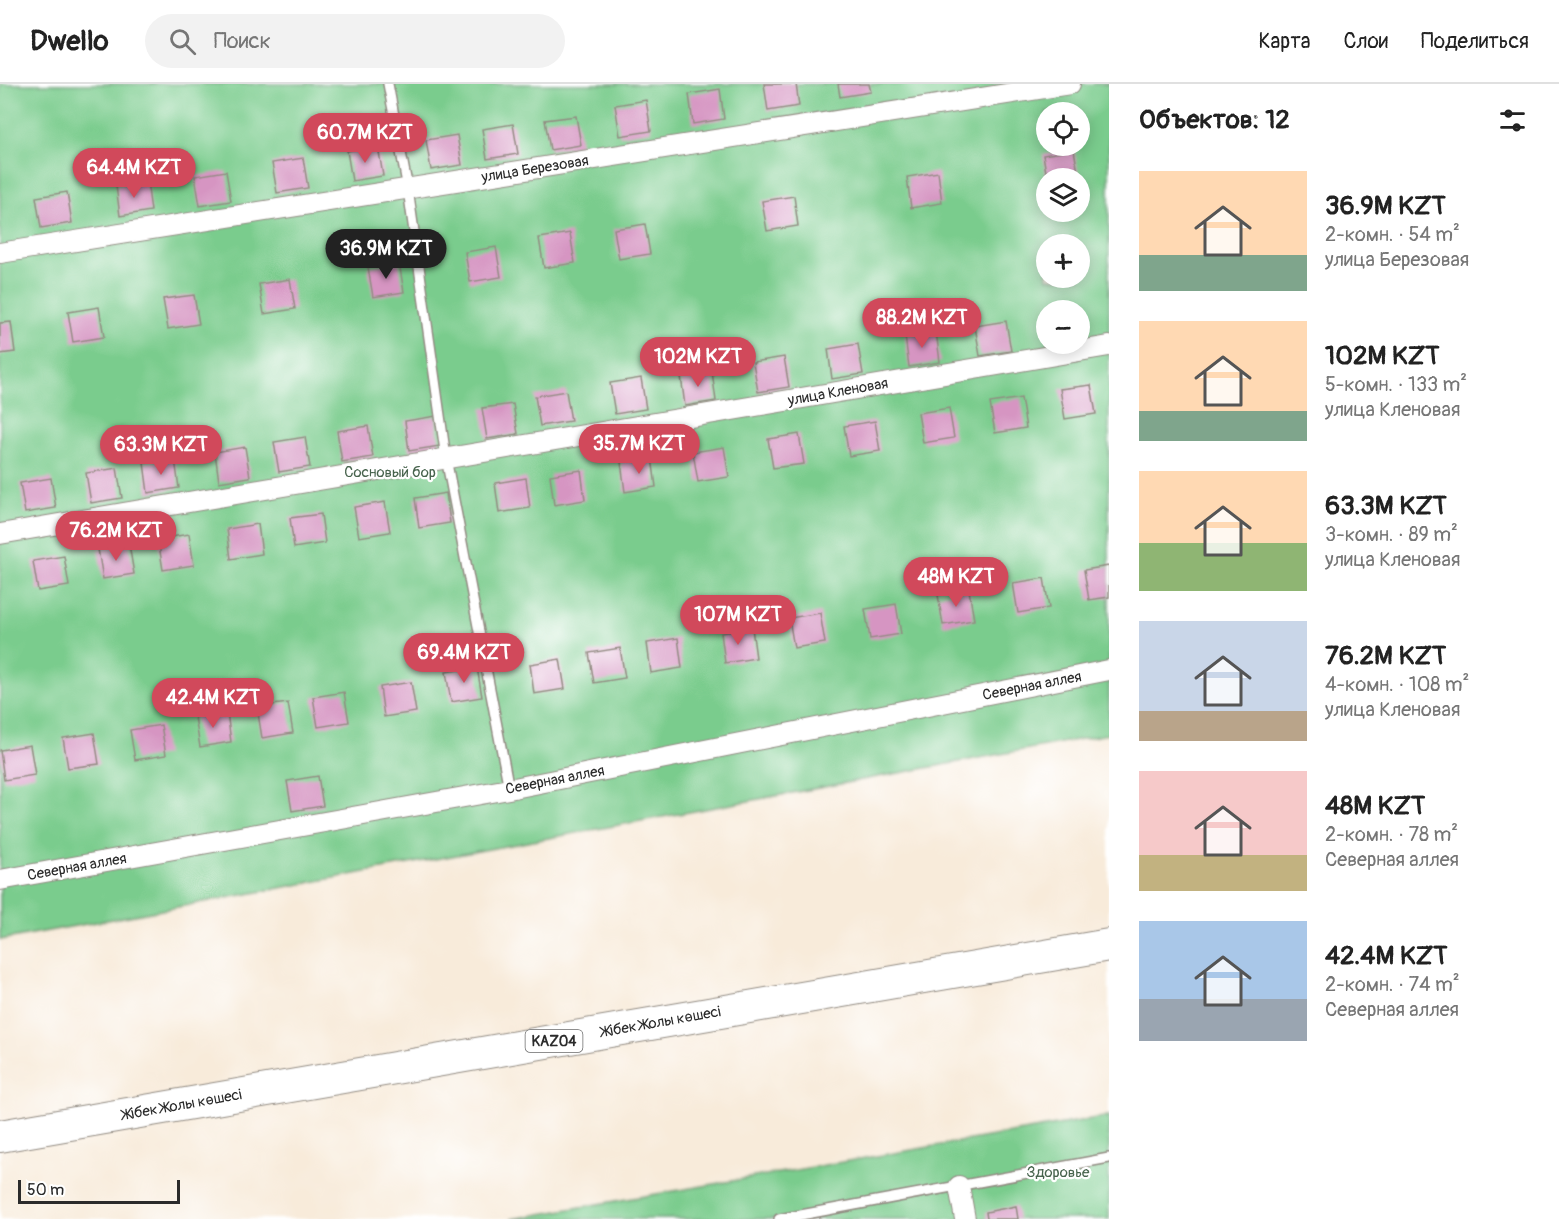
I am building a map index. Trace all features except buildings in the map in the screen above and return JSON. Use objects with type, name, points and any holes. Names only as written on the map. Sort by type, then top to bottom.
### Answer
[{"type":"highway","name":"Жібек Жолы көшесі","points":[[0,1137],[1109,945]]},
{"type":"street","name":"улица Березовая","points":[[0,254],[1070,84]]},
{"type":"street","name":"улица Кленовая","points":[[0,534],[1109,346]]},
{"type":"street","name":"Северная аллея","points":[[0,880],[509,789],[1109,670]]},
{"type":"street","points":[[959,1185],[965,1219]]},
{"type":"lane","points":[[388,84],[408,189],[446,458],[509,789]]},
{"type":"lane","points":[[779,1219],[1109,1158]]},
{"type":"green space","name":"Сосновый бор","points":[[0,84],[1109,84],[1109,734],[0,940]]},
{"type":"green space","name":"Здоровье","points":[[1109,1116],[1109,1219],[511,1219]]}]
